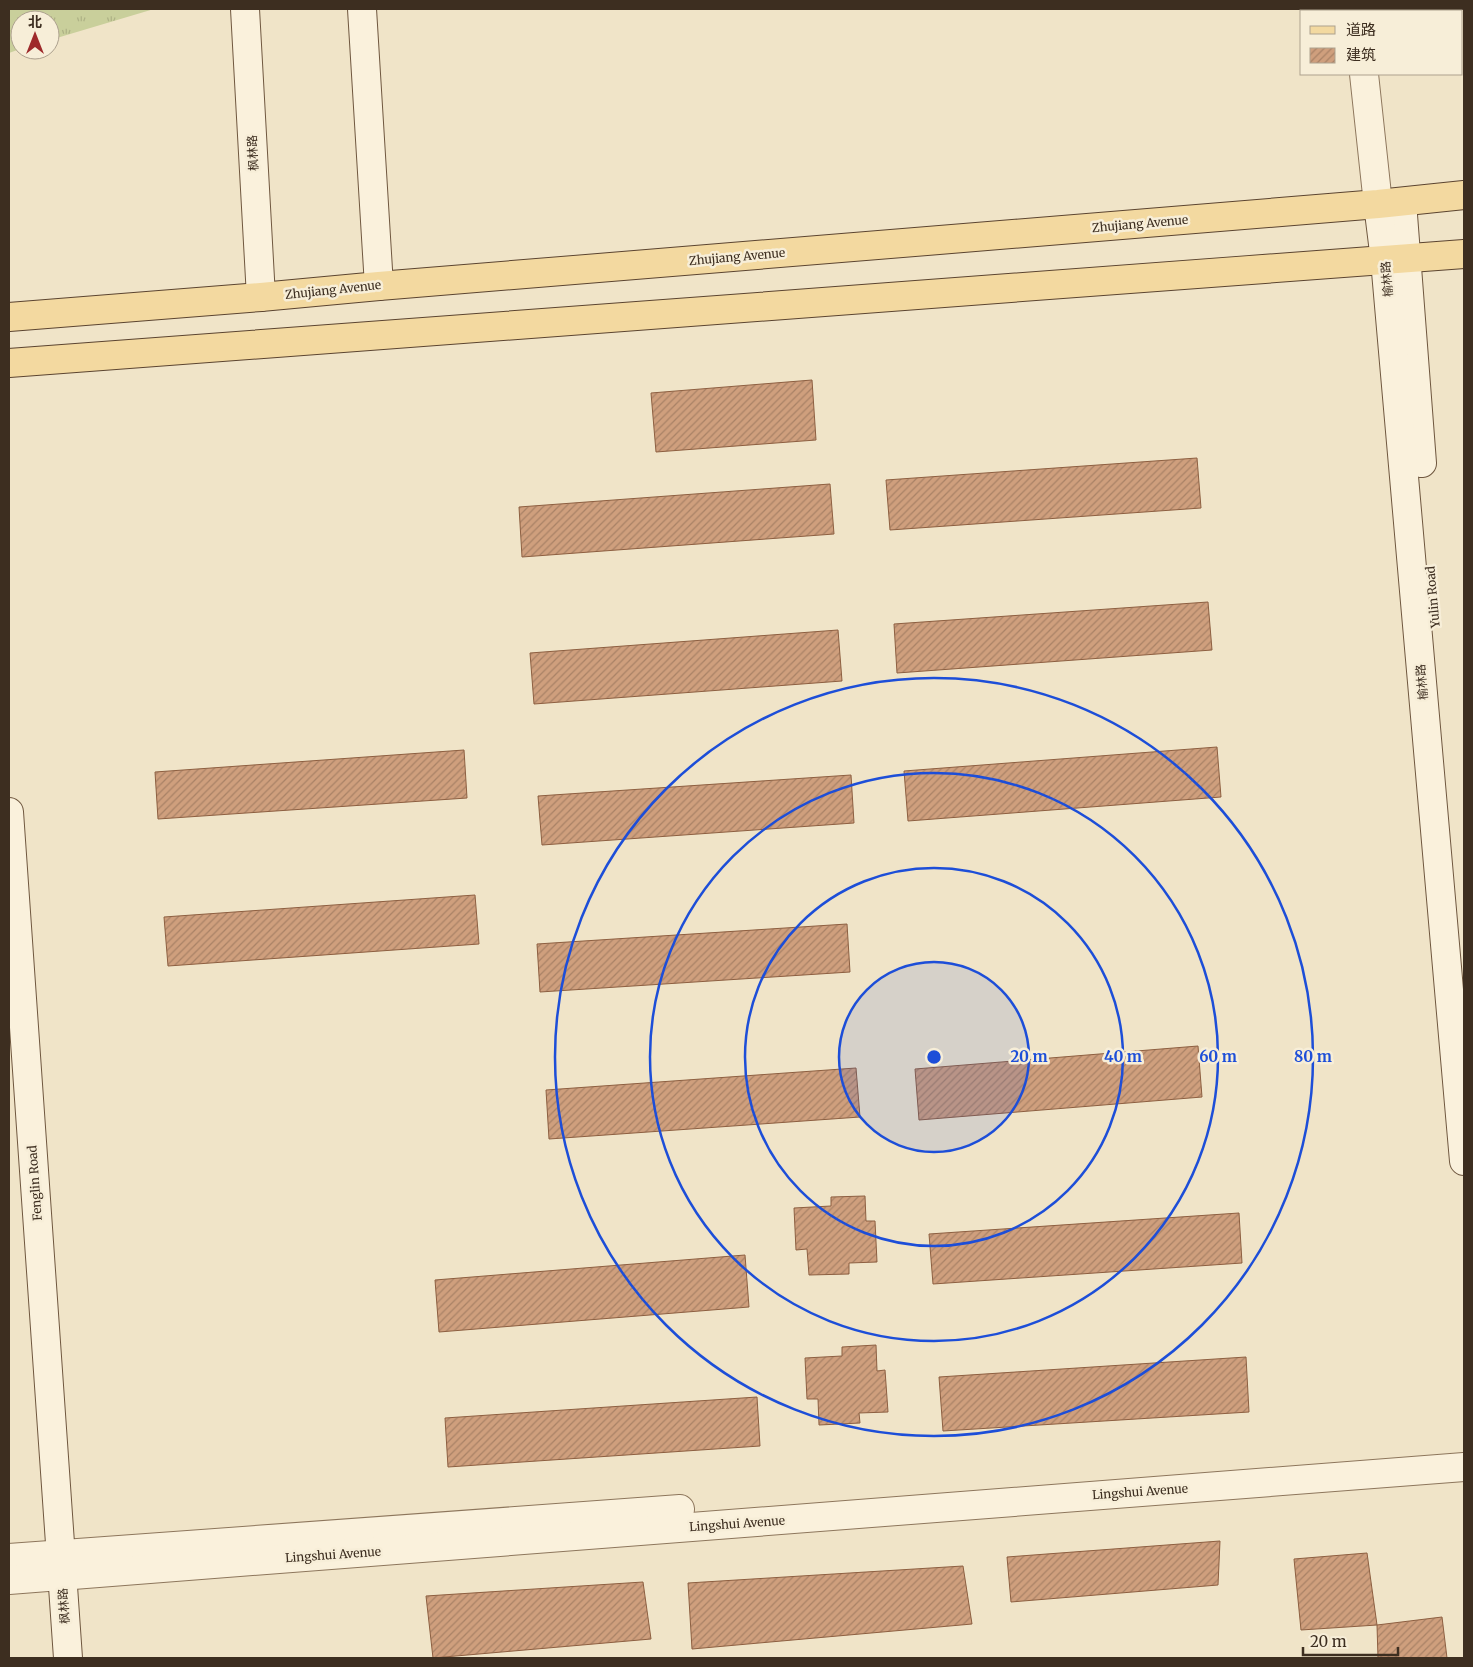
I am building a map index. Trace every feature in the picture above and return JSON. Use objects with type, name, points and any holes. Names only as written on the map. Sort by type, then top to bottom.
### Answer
[{"type":"main road","name":"Zhujiang Avenue","points":[[9,317],[1390,203],[1464,195]]},
{"type":"main road","points":[[9,363],[1464,254]]},
{"type":"street","name":"枫林路","points":[[245,9],[261,297]]},
{"type":"street","points":[[362,9],[379,286]]},
{"type":"street","name":"Yulin Road","points":[[1364,75],[1390,203],[1464,993]]},
{"type":"street","name":"榆林路","points":[[1395,259],[1464,1161]]},
{"type":"street","name":"Fenglin Road","points":[[9,812],[53,1566]]},
{"type":"street","name":"Fenglin Road","points":[[9,1060],[53,1566]]},
{"type":"street","name":"Lingshui Avenue","points":[[9,1580],[53,1566],[1464,1451]]},
{"type":"street","name":"Lingshui Avenue","points":[[9,1558],[53,1566],[1464,1467]]},
{"type":"street","name":"枫林路","points":[[51,1658],[53,1566]]},
{"type":"street","name":"枫林路","points":[[53,1566],[68,1658]]},
{"type":"green space","points":[[9,9],[154,9],[60,37],[60,10],[10,10],[9,53]]},
{"type":"building","points":[[812,380],[816,440],[656,452],[651,393]]},
{"type":"building","points":[[1197,458],[1201,508],[890,530],[886,480]]},
{"type":"building","points":[[830,484],[834,534],[522,557],[519,507]]},
{"type":"building","points":[[1208,602],[1212,650],[897,673],[894,624]]},
{"type":"building","points":[[838,630],[842,681],[534,704],[530,653]]},
{"type":"building","points":[[1217,747],[1221,797],[908,821],[904,771]]},
{"type":"building","points":[[464,750],[467,798],[158,819],[155,772]]},
{"type":"building","points":[[851,775],[854,823],[542,845],[538,796]]},
{"type":"building","points":[[475,895],[479,944],[168,966],[164,917]]},
{"type":"building","points":[[847,924],[850,972],[540,992],[537,944]]},
{"type":"building","points":[[1198,1046],[1202,1097],[919,1120],[915,1069]]},
{"type":"building","points":[[856,1068],[860,1117],[549,1139],[546,1090]]},
{"type":"building","points":[[865,1196],[866,1221],[875,1221],[877,1262],[849,1263],[849,1274],[809,1275],[807,1249],[796,1250],[794,1208],[831,1206],[831,1197]]},
{"type":"building","points":[[1239,1213],[1242,1263],[933,1284],[929,1234]]},
{"type":"building","points":[[745,1255],[749,1307],[439,1332],[435,1280]]},
{"type":"building","points":[[876,1345],[877,1371],[885,1370],[888,1412],[859,1413],[860,1423],[819,1425],[818,1399],[807,1399],[805,1358],[842,1356],[842,1347]]},
{"type":"building","points":[[1246,1357],[1249,1412],[943,1431],[939,1377]]},
{"type":"building","points":[[757,1397],[760,1446],[448,1467],[445,1418]]},
{"type":"building","points":[[1220,1541],[1218,1585],[1011,1602],[1007,1557]]},
{"type":"building","points":[[1367,1553],[1377,1625],[1301,1630],[1294,1559]]},
{"type":"building","points":[[963,1566],[972,1624],[692,1649],[688,1583]]},
{"type":"building","points":[[643,1582],[651,1639],[433,1658],[426,1596]]},
{"type":"building","points":[[1442,1617],[1447,1658],[1378,1658],[1377,1625]]}]
